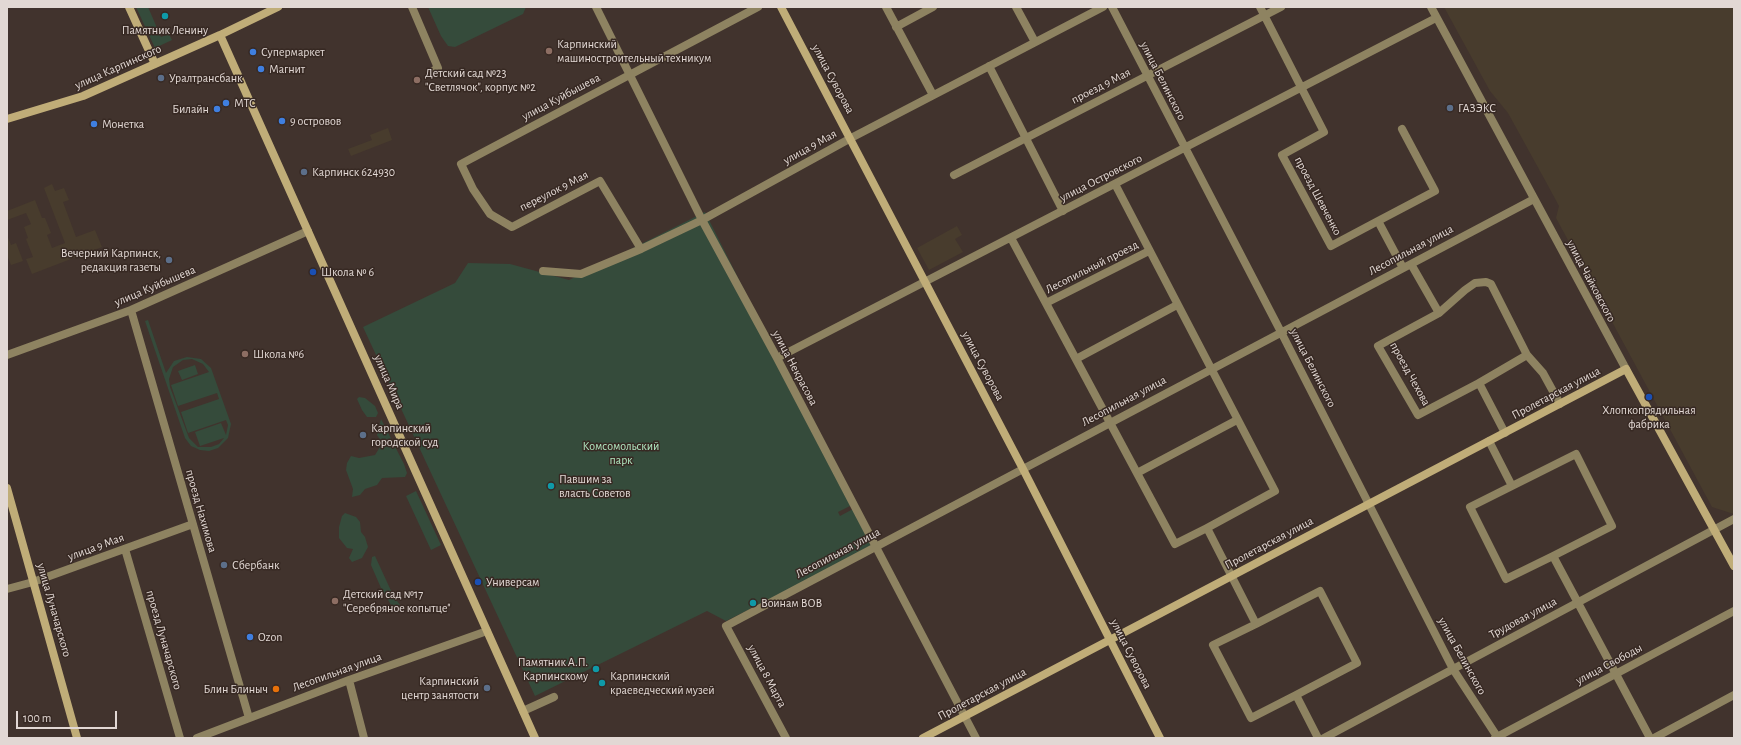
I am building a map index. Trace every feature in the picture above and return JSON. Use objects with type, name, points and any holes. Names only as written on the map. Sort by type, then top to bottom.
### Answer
[{"type":"main road","points":[[129,7],[155,64]]},
{"type":"main road","name":"улица Карпинского","points":[[7,119],[72,100],[220,35],[278,7]]},
{"type":"main road","name":"улица Суворова","points":[[781,7],[1023,468],[1160,738]]},
{"type":"main road","name":"улица Мира","points":[[220,35],[535,738]]},
{"type":"main road","name":"Пролетарская улица","points":[[923,738],[1626,370]]},
{"type":"main road","name":"улица Чайковского","points":[[1626,370],[1734,566]]},
{"type":"main road","name":"улица Луначарского","points":[[7,488],[77,738]]},
{"type":"street","points":[[412,7],[438,68],[431,72]]},
{"type":"street","name":"улица Куйбышева","points":[[512,227],[490,214],[473,189],[460,164],[758,7]]},
{"type":"street","points":[[886,7],[933,95]]},
{"type":"street","points":[[896,27],[933,7]]},
{"type":"street","points":[[1016,7],[1035,42]]},
{"type":"street","name":"улица 9 Мая","points":[[543,272],[581,274],[641,249],[702,220],[851,138],[1102,7]]},
{"type":"street","name":"улица Белинского","points":[[1112,7],[1281,332],[1453,669],[1497,738]]},
{"type":"street","points":[[1260,7],[1301,89]]},
{"type":"street","name":"проезд 9 Мая","points":[[954,175],[1281,7]]},
{"type":"street","name":"улица Чайковского","points":[[1431,7],[1626,370]]},
{"type":"street","name":"улица Некрасова","points":[[598,8],[629,75],[702,220],[777,358],[976,738]]},
{"type":"street","name":"улица Островского","points":[[777,358],[1185,149],[1436,18]]},
{"type":"street","points":[[989,66],[1063,211]]},
{"type":"street","name":"проезд Шевченко","points":[[1301,89],[1324,132],[1282,155],[1331,246],[1435,190],[1402,129]]},
{"type":"street","name":"переулок 9 Мая","points":[[512,227],[600,181],[641,249]]},
{"type":"street","name":"Лесопильный проезд","points":[[1011,238],[1175,544],[1207,528],[1275,491],[1210,369],[1115,184]]},
{"type":"street","name":"Лесопильная улица","points":[[726,626],[1534,199]]},
{"type":"street","points":[[1378,221],[1403,268]]},
{"type":"street","name":"улица Куйбышева","points":[[7,355],[131,310],[308,231]]},
{"type":"street","name":"Лесопильный проезд","points":[[1046,303],[1149,251]]},
{"type":"street","points":[[1411,264],[1440,312]]},
{"type":"street","name":"проезд Чехова","points":[[1486,282],[1491,284],[1527,355],[1479,383],[1418,415],[1378,346],[1440,312],[1475,283],[1486,282]]},
{"type":"street","points":[[1076,359],[1177,305]]},
{"type":"street","name":"проезд Нахимова","points":[[131,310],[249,718]]},
{"type":"street","points":[[1527,355],[1543,373],[1560,404]]},
{"type":"street","points":[[1479,383],[1504,433]]},
{"type":"street","points":[[1137,473],[1237,420]]},
{"type":"street","points":[[1489,441],[1512,486]]},
{"type":"street","points":[[1576,454],[1612,526],[1506,579],[1470,507],[1512,486],[1576,454]]},
{"type":"street","name":"Трудовая улица","points":[[1324,738],[1734,519]]},
{"type":"street","name":"улица 9 Мая","points":[[7,589],[33,582],[193,524]]},
{"type":"street","points":[[1207,528],[1237,584],[1256,624]]},
{"type":"street","name":"проезд Луначарского","points":[[126,549],[180,738]]},
{"type":"street","points":[[1553,556],[1650,738]]},
{"type":"street","points":[[1320,591],[1357,663],[1250,718],[1213,645],[1256,624],[1320,591]]},
{"type":"street","name":"улица Свободы","points":[[1497,738],[1734,611]]},
{"type":"street","name":"улица 8 Марта","points":[[726,626],[786,738]]},
{"type":"street","name":"Лесопильная улица","points":[[197,738],[349,680],[487,631]]},
{"type":"street","points":[[349,680],[364,738]]},
{"type":"street","points":[[1296,695],[1318,738]]},
{"type":"street","points":[[1654,738],[1734,695]]},
{"type":"street","points":[[523,711],[554,697]]},
{"type":"shaded area","points":[[1444,7],[1734,7],[1734,514],[1712,507],[1556,218],[1559,206],[1508,113],[1490,91]]},
{"type":"shaded area","points":[[388,128],[392,140],[351,156],[348,149],[372,140],[370,135]]},
{"type":"shaded area","points":[[52,184],[55,191],[64,188],[69,200],[63,202],[76,237],[95,230],[102,247],[32,274],[26,259],[33,257],[26,239],[28,238],[24,227],[31,224],[26,213],[7,220],[7,211],[35,200],[42,218],[45,218],[51,233],[47,235],[52,248],[65,243],[44,188]]},
{"type":"shaded area","points":[[957,226],[962,235],[955,239],[963,252],[929,270],[917,248]]},
{"type":"shaded area","points":[[7,235],[11,245],[16,243],[23,261],[11,265],[7,255]]},
{"type":"green space","points":[[136,7],[148,7],[161,37],[169,34],[172,40],[155,48]]},
{"type":"green space","points":[[428,7],[526,7],[523,14],[455,47],[448,46],[441,36]]},
{"type":"green space","name":"Комсомольский парк","points":[[705,212],[852,505],[838,512],[840,516],[853,509],[872,548],[726,621],[707,611],[535,696],[363,327],[455,283],[468,263],[510,264],[569,280]]},
{"type":"green space","points":[[148,320],[166,373],[174,361],[187,357],[201,359],[211,368],[231,424],[228,438],[218,448],[209,451],[200,450],[191,446],[185,438],[145,321]],"holes":[[[192,359],[203,364],[209,372],[171,385],[178,406],[217,393],[219,399],[181,412],[188,433],[226,420],[228,425],[226,435],[221,423],[195,432],[200,446],[224,438],[219,444],[211,447],[198,447],[189,438],[170,387],[169,379],[173,367],[183,360]]]},
{"type":"green space","points":[[195,365],[198,374],[182,380],[178,371]]},
{"type":"green space","points":[[359,397],[365,398],[375,406],[378,413],[376,417],[367,417],[357,399]]},
{"type":"green space","points":[[381,419],[404,464],[407,473],[405,477],[382,478],[377,485],[365,489],[360,495],[352,497],[353,489],[346,470],[347,463],[351,456],[359,458],[375,455],[380,447],[381,441],[377,435]]},
{"type":"green space","points":[[416,491],[441,545],[431,550],[406,496]]},
{"type":"green space","points":[[345,513],[356,517],[360,522],[361,532],[365,537],[368,547],[362,558],[352,562],[349,558],[353,549],[347,548],[339,538],[339,527],[342,516]]},
{"type":"green space","points":[[375,556],[393,595],[402,608],[401,612],[394,610],[381,588],[371,565],[372,557]]},
{"type":"place","name":"Памятник Ленину","points":[[165,16]]},
{"type":"place","name":"Карпинский машиностроительный техникум","points":[[549,51]]},
{"type":"place","name":"Супермаркет","points":[[253,52]]},
{"type":"place","name":"Магнит","points":[[261,69]]},
{"type":"place","name":"Уралтрансбанк","points":[[161,78]]},
{"type":"place","name":"Детский сад №23 \"Светлячок\", корпус №2","points":[[417,80]]},
{"type":"place","name":"МТС","points":[[226,103]]},
{"type":"place","name":"ГАЗЭКС","points":[[1450,108]]},
{"type":"place","name":"Билайн","points":[[217,109]]},
{"type":"place","name":"9 островов","points":[[282,121]]},
{"type":"place","name":"Монетка","points":[[94,124]]},
{"type":"place","name":"Карпинск 624930","points":[[304,172]]},
{"type":"place","name":"Вечерний Карпинск, редакция газеты","points":[[169,260]]},
{"type":"place","name":"Школа № 6","points":[[313,272]]},
{"type":"place","name":"Школа №6","points":[[245,354]]},
{"type":"place","name":"Хлопкопрядильная фабрика","points":[[1649,397]]},
{"type":"place","name":"Карпинский городской суд","points":[[363,435]]},
{"type":"place","name":"Павшим за власть Советов","points":[[551,486]]},
{"type":"place","name":"Сбербанк","points":[[224,565]]},
{"type":"place","name":"Универсам","points":[[478,582]]},
{"type":"place","name":"Детский сад №17 \"Серебряное копытце\"","points":[[335,601]]},
{"type":"place","name":"Воинам ВОВ","points":[[753,603]]},
{"type":"place","name":"Ozon","points":[[250,637]]},
{"type":"place","name":"Памятник А.П. Карпинскому","points":[[596,669]]},
{"type":"place","name":"Карпинский краеведческий музей","points":[[602,683]]},
{"type":"place","name":"Карпинский центр занятости","points":[[487,688]]},
{"type":"place","name":"Блин Блиныч","points":[[276,689]]}]
